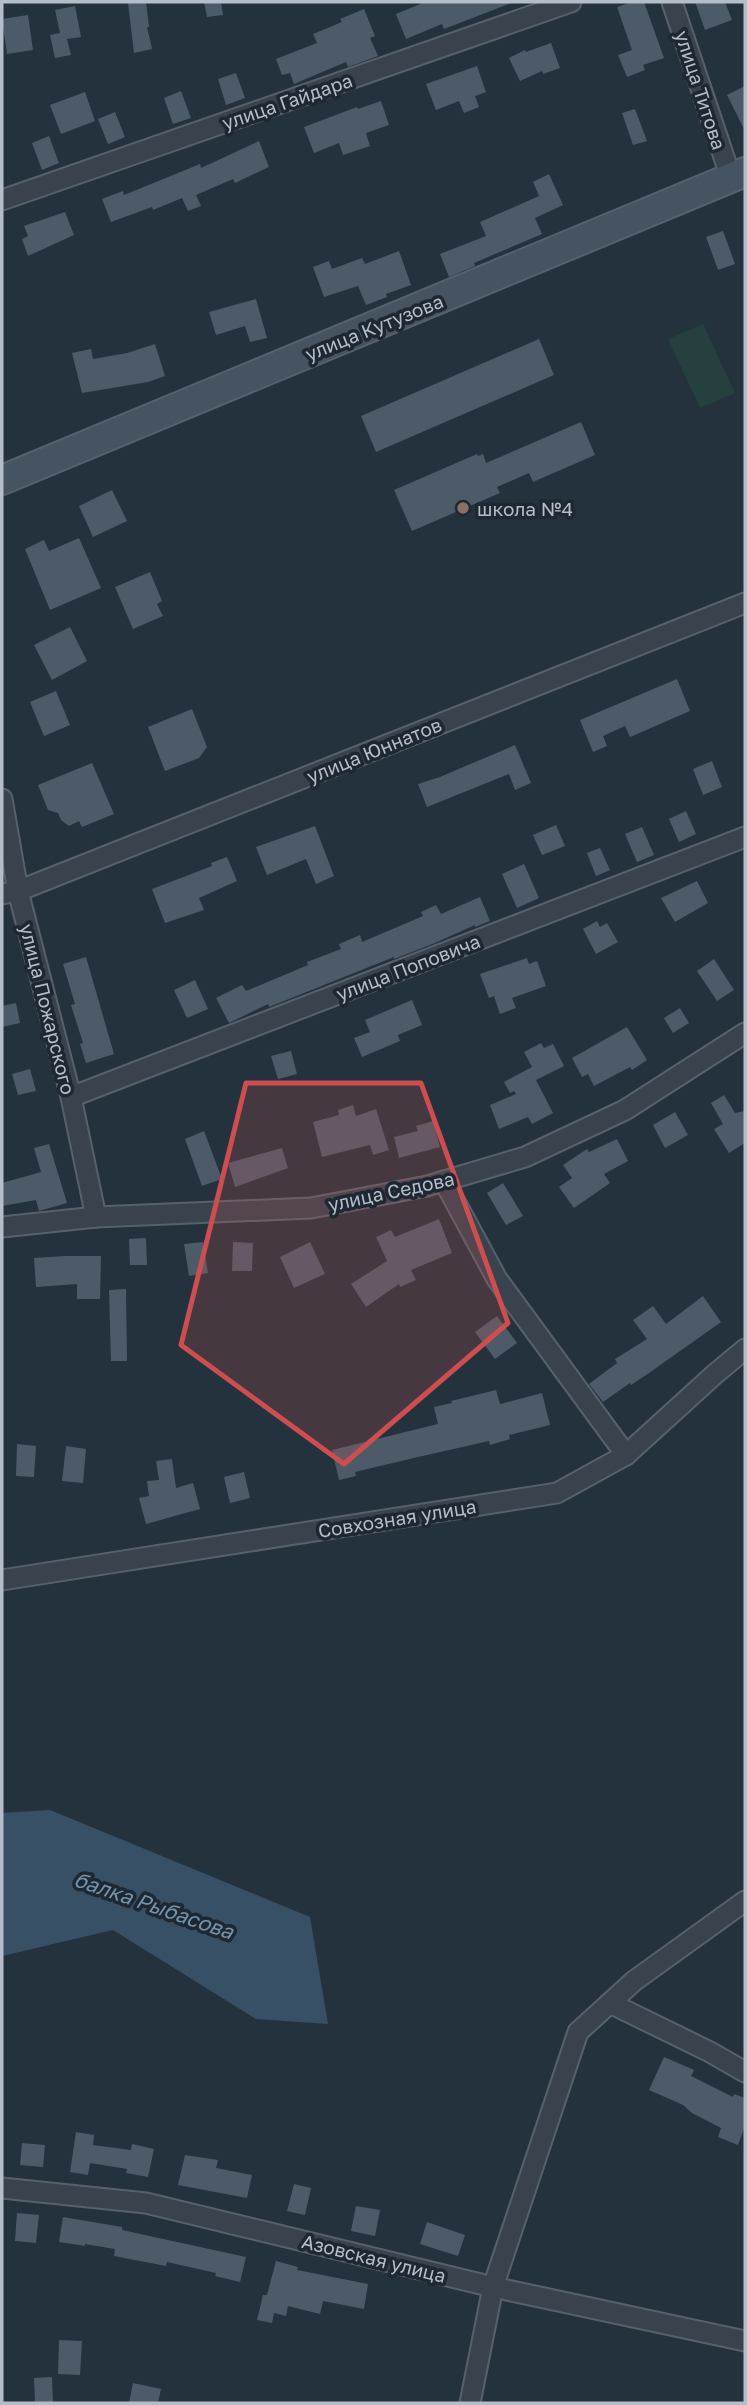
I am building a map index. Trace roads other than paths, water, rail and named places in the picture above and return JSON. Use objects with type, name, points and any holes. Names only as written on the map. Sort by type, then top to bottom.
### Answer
[{"type":"main road","name":"улица Кутузова","points":[[2,480],[738,175]]},
{"type":"street","name":"улица Гайдара","points":[[2,200],[571,2]]},
{"type":"street","name":"улица Титова","points":[[672,2],[738,175]]},
{"type":"street","name":"улица Юннатов","points":[[10,893],[745,603]]},
{"type":"street","name":"улица Пожарского","points":[[2,799],[10,893],[71,1097],[96,1217]]},
{"type":"street","name":"улица Поповича","points":[[71,1097],[745,837]]},
{"type":"street","name":"улица Седова","points":[[2,1227],[96,1217],[311,1208],[444,1181],[525,1157],[625,1110],[745,1033]]},
{"type":"street","points":[[444,1181],[497,1279],[626,1455]]},
{"type":"street","name":"Совхозная улица","points":[[2,1580],[556,1493],[626,1455],[745,1349]]},
{"type":"street","points":[[470,2403],[494,2287],[578,2032],[634,1981],[745,1900]]},
{"type":"street","points":[[610,2003],[745,2072]]},
{"type":"street","name":"Азовская улица","points":[[2,2188],[146,2203],[494,2287],[745,2341]]},
{"type":"water","name":"балка Рыбасова","points":[[50,1810],[310,1917],[328,2024],[256,2019],[113,1930],[2,1956],[2,1813]]},
{"type":"place","name":"школа №4","points":[[463,508]]}]
